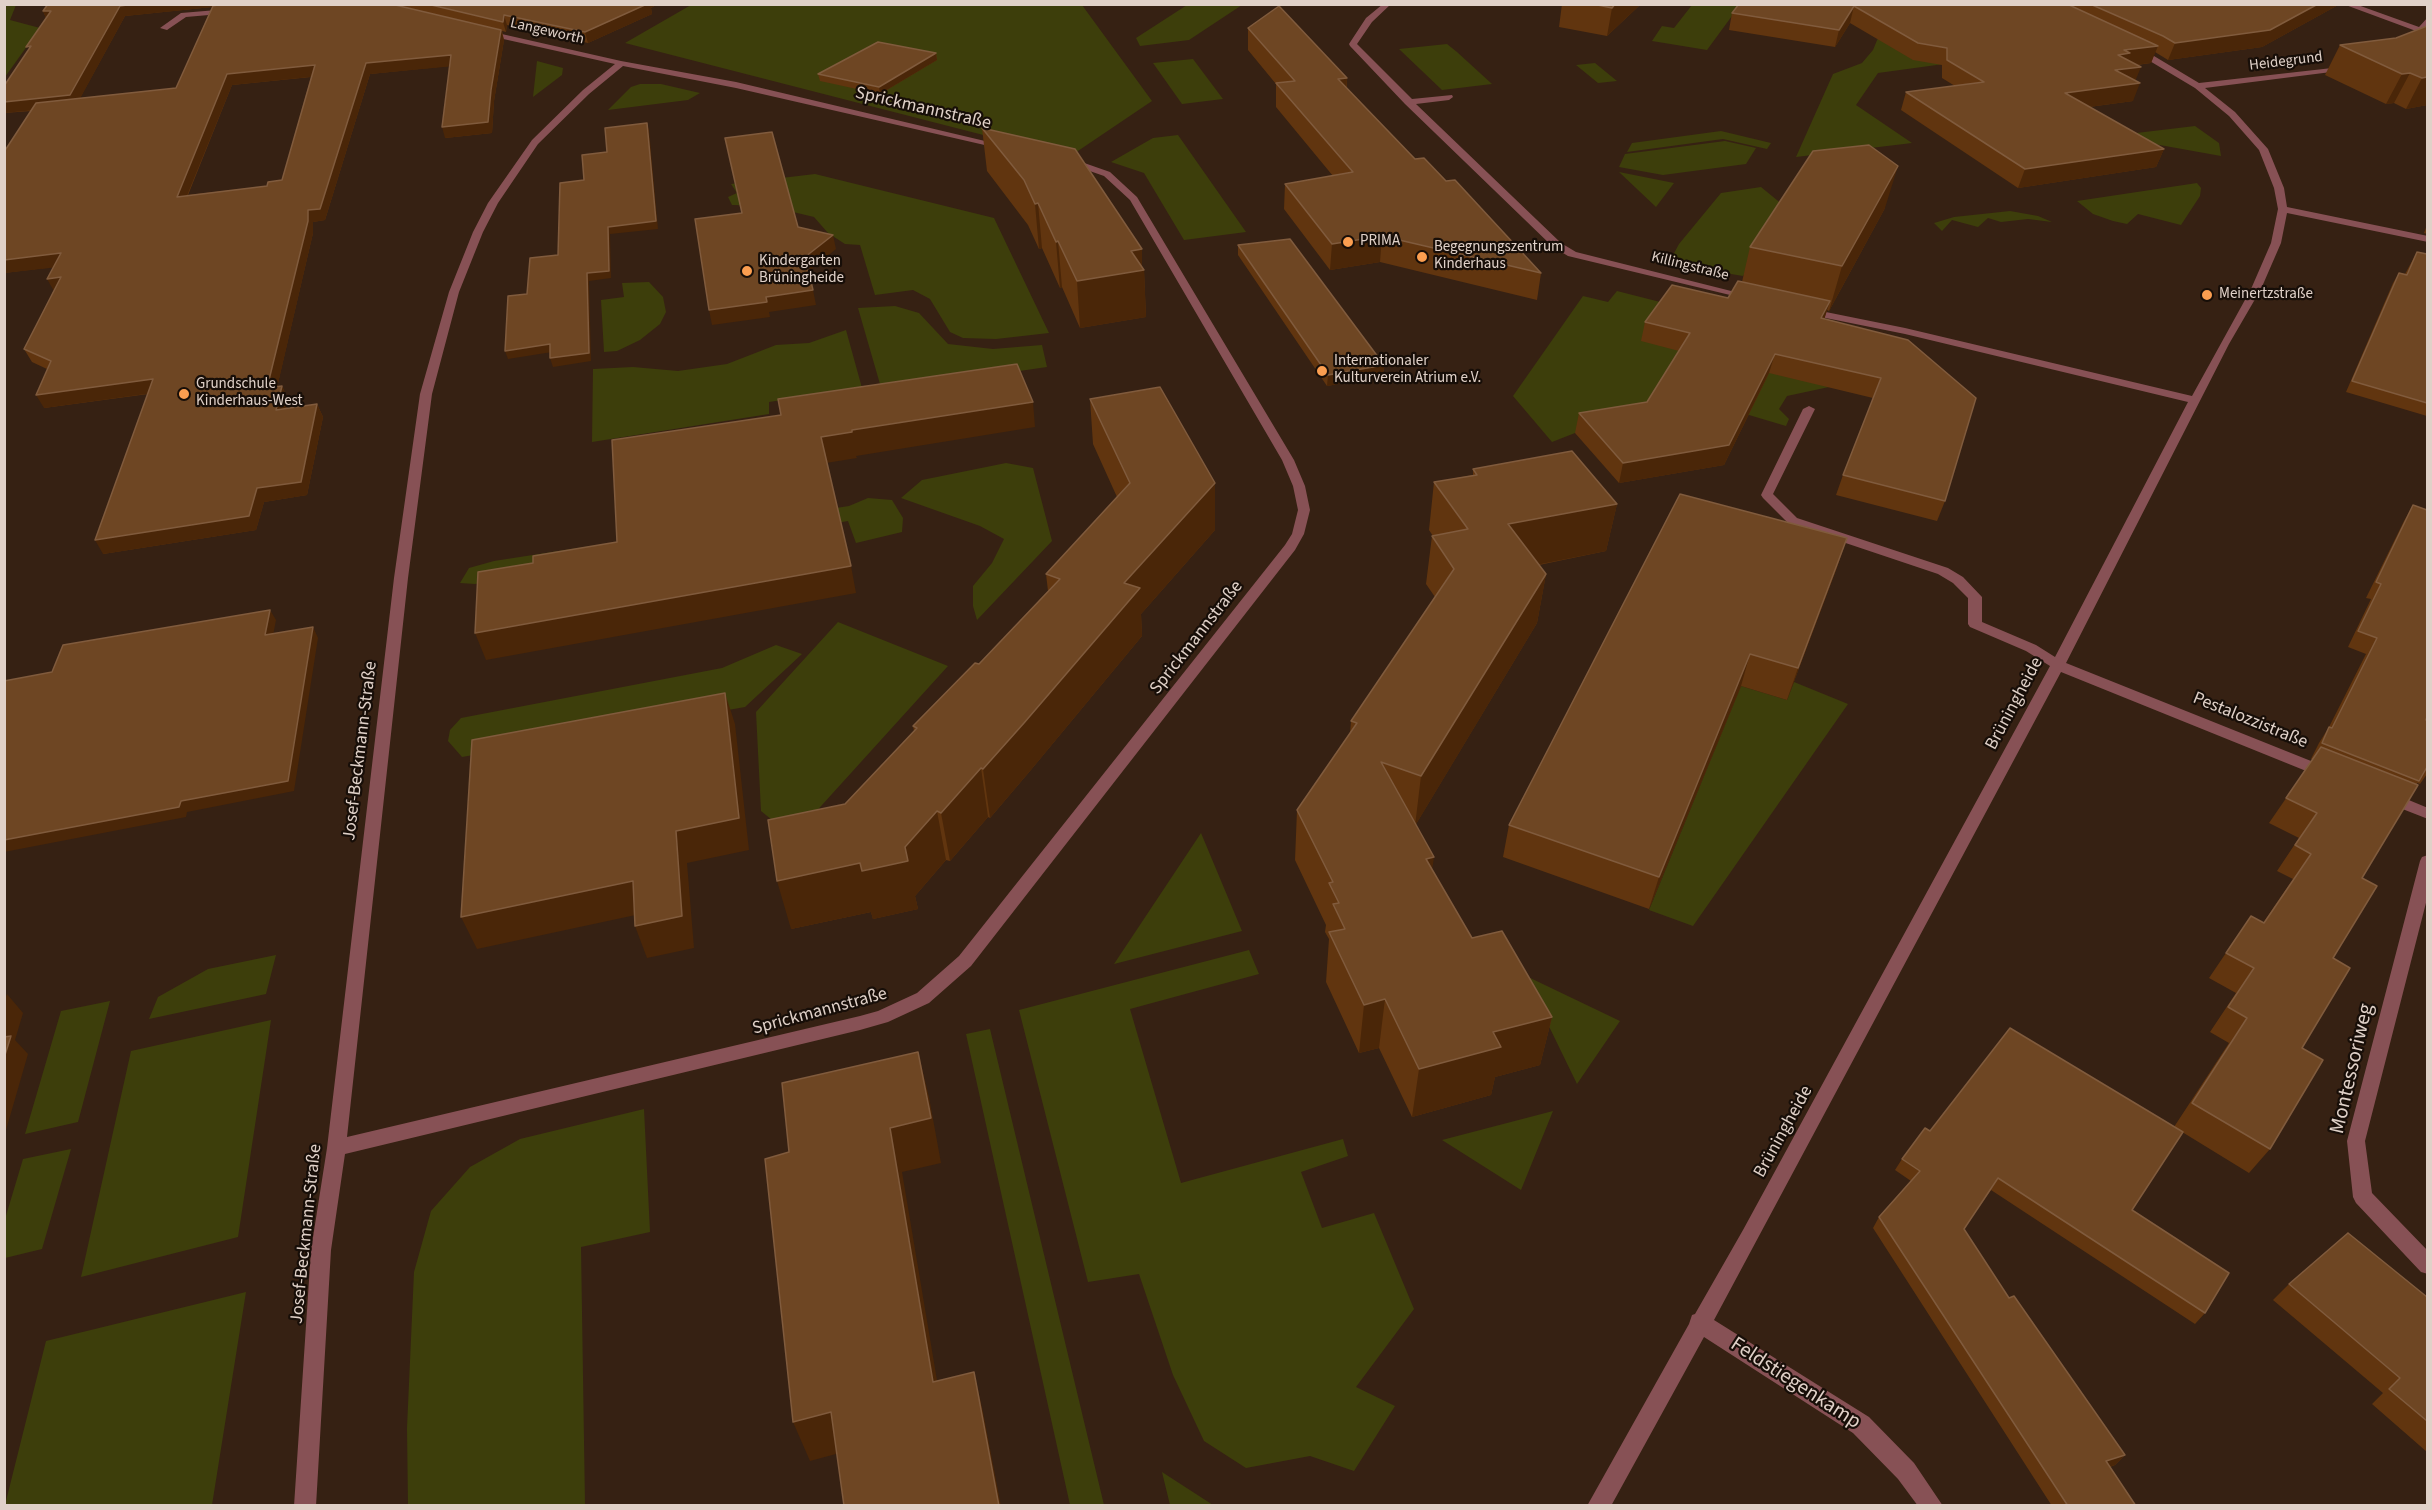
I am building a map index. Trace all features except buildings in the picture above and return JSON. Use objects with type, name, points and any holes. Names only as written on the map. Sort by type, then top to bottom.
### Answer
[{"type":"street","name":"Killingstraße","points":[[1388,4],[1369,20],[1353,44],[1408,102],[1540,231],[1572,254],[1757,300]]},
{"type":"street","points":[[2346,4],[2420,30]]},
{"type":"street","points":[[164,28],[184,15],[241,10]]},
{"type":"street","points":[[2401,55],[2408,52],[2427,19]]},
{"type":"street","name":"Langeworth","points":[[470,29],[621,63]]},
{"type":"street","name":"Brüningheide","points":[[1598,1506],[1766,1206],[2058,665],[2195,400],[2256,289],[2276,243],[2283,209],[2279,188],[2263,149],[2232,114],[2198,86],[2152,57],[2126,44]]},
{"type":"street","name":"Sprickmannstraße","points":[[621,63],[736,85],[1020,150]]},
{"type":"street","name":"Josef-Beckmann-Straße","points":[[305,1506],[321,1250],[336,1148],[401,578],[426,394],[454,292],[478,232],[513,171],[535,142],[558,118],[621,63]]},
{"type":"street","name":"Heidegrund","points":[[2198,86],[2354,67]]},
{"type":"street","points":[[1408,102],[1449,97]]},
{"type":"street","name":"Sprickmannstraße","points":[[336,1148],[860,1023],[882,1017],[923,998],[965,961],[1290,547],[1298,534],[1304,510],[1294,471],[1134,199],[1125,188],[1107,174],[1083,164],[1054,158]]},
{"type":"street","points":[[2283,209],[2427,239]]},
{"type":"street","points":[[1791,308],[1916,334],[2195,400]]},
{"type":"street","name":"Pestalozzistraße","points":[[1809,409],[1767,495],[1794,520],[1943,571],[1958,580],[1975,597],[1975,624],[2031,648],[2058,665],[2341,779]]},
{"type":"street","points":[[2374,792],[2427,814]]},
{"type":"street","name":"Montessoriweg","points":[[2427,861],[2356,1141],[2363,1197],[2427,1265]]},
{"type":"street","name":"Feldstiegenkamp","points":[[1699,1322],[1861,1425],[1906,1471],[1932,1506]]},
{"type":"shaded area","points":[[5,5],[16,5],[10,20],[40,28],[5,77]]},
{"type":"shaded area","points":[[691,5],[1082,5],[1152,101],[1069,157],[625,43]]},
{"type":"shaded area","points":[[1187,5],[1242,5],[1189,40],[1140,46],[1136,38]]},
{"type":"shaded area","points":[[1692,5],[1740,5],[1707,50],[1652,41],[1662,26],[1674,28]]},
{"type":"shaded area","points":[[1880,33],[1944,64],[1878,73],[1856,105],[1912,143],[1796,157],[1833,74],[1862,63],[1873,50]]},
{"type":"shaded area","points":[[1447,44],[1492,84],[1442,90],[1399,49]]},
{"type":"shaded area","points":[[1193,59],[1223,99],[1182,104],[1153,63]]},
{"type":"shaded area","points":[[537,61],[563,68],[562,75],[533,97]]},
{"type":"shaded area","points":[[1595,63],[1617,81],[1598,83],[1576,65]]},
{"type":"shaded area","points":[[640,84],[661,84],[700,93],[688,100],[608,110],[631,87]]},
{"type":"shaded area","points":[[2195,126],[2219,143],[2221,156],[2143,142],[2128,134]]},
{"type":"shaded area","points":[[1721,131],[1771,143],[1767,149],[1723,139],[1627,152],[1632,143]]},
{"type":"shaded area","points":[[1178,135],[1246,232],[1184,240],[1144,173],[1111,162],[1153,138]]},
{"type":"shaded area","points":[[1725,141],[1756,148],[1746,164],[1663,175],[1619,167],[1625,154]]},
{"type":"shaded area","points":[[1619,172],[1674,183],[1656,207]]},
{"type":"shaded area","points":[[815,174],[994,218],[1049,333],[996,339],[963,338],[950,332],[930,299],[913,290],[875,295],[860,245],[845,244],[828,233],[814,217],[768,206],[732,205],[728,197],[737,193],[731,184]]},
{"type":"shaded area","points":[[2197,183],[2201,188],[2200,196],[2181,225],[2138,214],[2127,224],[2113,221],[2093,214],[2077,201]]},
{"type":"shaded area","points":[[1761,187],[1783,205],[1743,276],[1707,270],[1672,257],[1679,244],[1721,193]]},
{"type":"shaded area","points":[[2010,211],[2038,216],[2052,222],[2028,219],[2001,222],[1988,218],[1978,227],[1952,220],[1942,231],[1934,223],[1954,217]]},
{"type":"shaded area","points":[[649,282],[663,297],[666,312],[660,324],[640,340],[617,351],[604,352],[601,300],[624,297],[622,283]]},
{"type":"shaded area","points":[[1617,291],[1668,304],[1829,387],[1787,396],[1779,409],[1789,419],[1786,426],[1749,415],[1643,422],[1575,433],[1552,442],[1513,396],[1583,296],[1608,302]]},
{"type":"shaded area","points":[[895,306],[919,313],[948,344],[993,349],[1042,345],[1047,367],[882,391],[858,308]]},
{"type":"shaded area","points":[[846,330],[862,388],[769,402],[769,414],[592,442],[593,369],[633,367],[678,371],[727,364],[776,345],[809,343]]},
{"type":"shaded area","points":[[1006,463],[1033,468],[1052,541],[977,620],[973,606],[973,586],[992,563],[1004,539],[980,526],[901,498],[922,480]]},
{"type":"shaded area","points":[[868,498],[892,500],[903,518],[902,532],[856,543],[848,521],[475,584],[460,583],[469,568],[494,561],[849,506]]},
{"type":"shaded area","points":[[838,622],[948,666],[793,837],[761,811],[756,712]]},
{"type":"shaded area","points":[[776,645],[802,654],[745,707],[462,757],[448,741],[450,730],[461,718],[722,668]]},
{"type":"shaded area","points":[[1794,682],[1848,704],[1693,926],[1649,910],[1741,686],[1787,700]]},
{"type":"shaded area","points":[[1201,833],[1242,931],[1114,964]]},
{"type":"shaded area","points":[[1249,950],[1259,974],[1130,1009],[1181,1183],[1343,1139],[1348,1156],[1301,1172],[1322,1228],[1374,1213],[1414,1309],[1356,1387],[1395,1406],[1354,1471],[1310,1456],[1246,1468],[1204,1441],[1173,1375],[1139,1274],[1088,1282],[1019,1010]]},
{"type":"shaded area","points":[[276,955],[266,994],[149,1019],[158,997],[208,969]]},
{"type":"shaded area","points":[[1524,975],[1620,1021],[1577,1084]]},
{"type":"shaded area","points":[[110,1001],[78,1122],[25,1134],[61,1011]]},
{"type":"shaded area","points":[[271,1020],[238,1237],[81,1277],[131,1051]]},
{"type":"shaded area","points":[[990,1029],[1104,1505],[1070,1505],[966,1034]]},
{"type":"shaded area","points":[[644,1109],[650,1232],[581,1247],[585,1505],[408,1505],[407,1428],[414,1272],[431,1211],[470,1167],[520,1139]]},
{"type":"shaded area","points":[[1553,1111],[1521,1190],[1442,1140]]},
{"type":"shaded area","points":[[71,1149],[42,1249],[5,1258],[5,1219],[23,1159]]},
{"type":"shaded area","points":[[246,1292],[212,1505],[5,1505],[46,1341]]},
{"type":"shaded area","points":[[1162,1472],[1213,1505],[1170,1505]]},
{"type":"place","name":"PRIMA","points":[[1348,242]]},
{"type":"place","name":"Begegnungszentrum Kinderhaus","points":[[1422,257]]},
{"type":"place","name":"Kindergarten Brüningheide","points":[[747,271]]},
{"type":"place","name":"Meinertzstraße","points":[[2207,295]]},
{"type":"place","name":"Internationaler Kulturverein Atrium e.V.","points":[[1322,371]]},
{"type":"place","name":"Grundschule Kinderhaus-West","points":[[184,394]]}]
